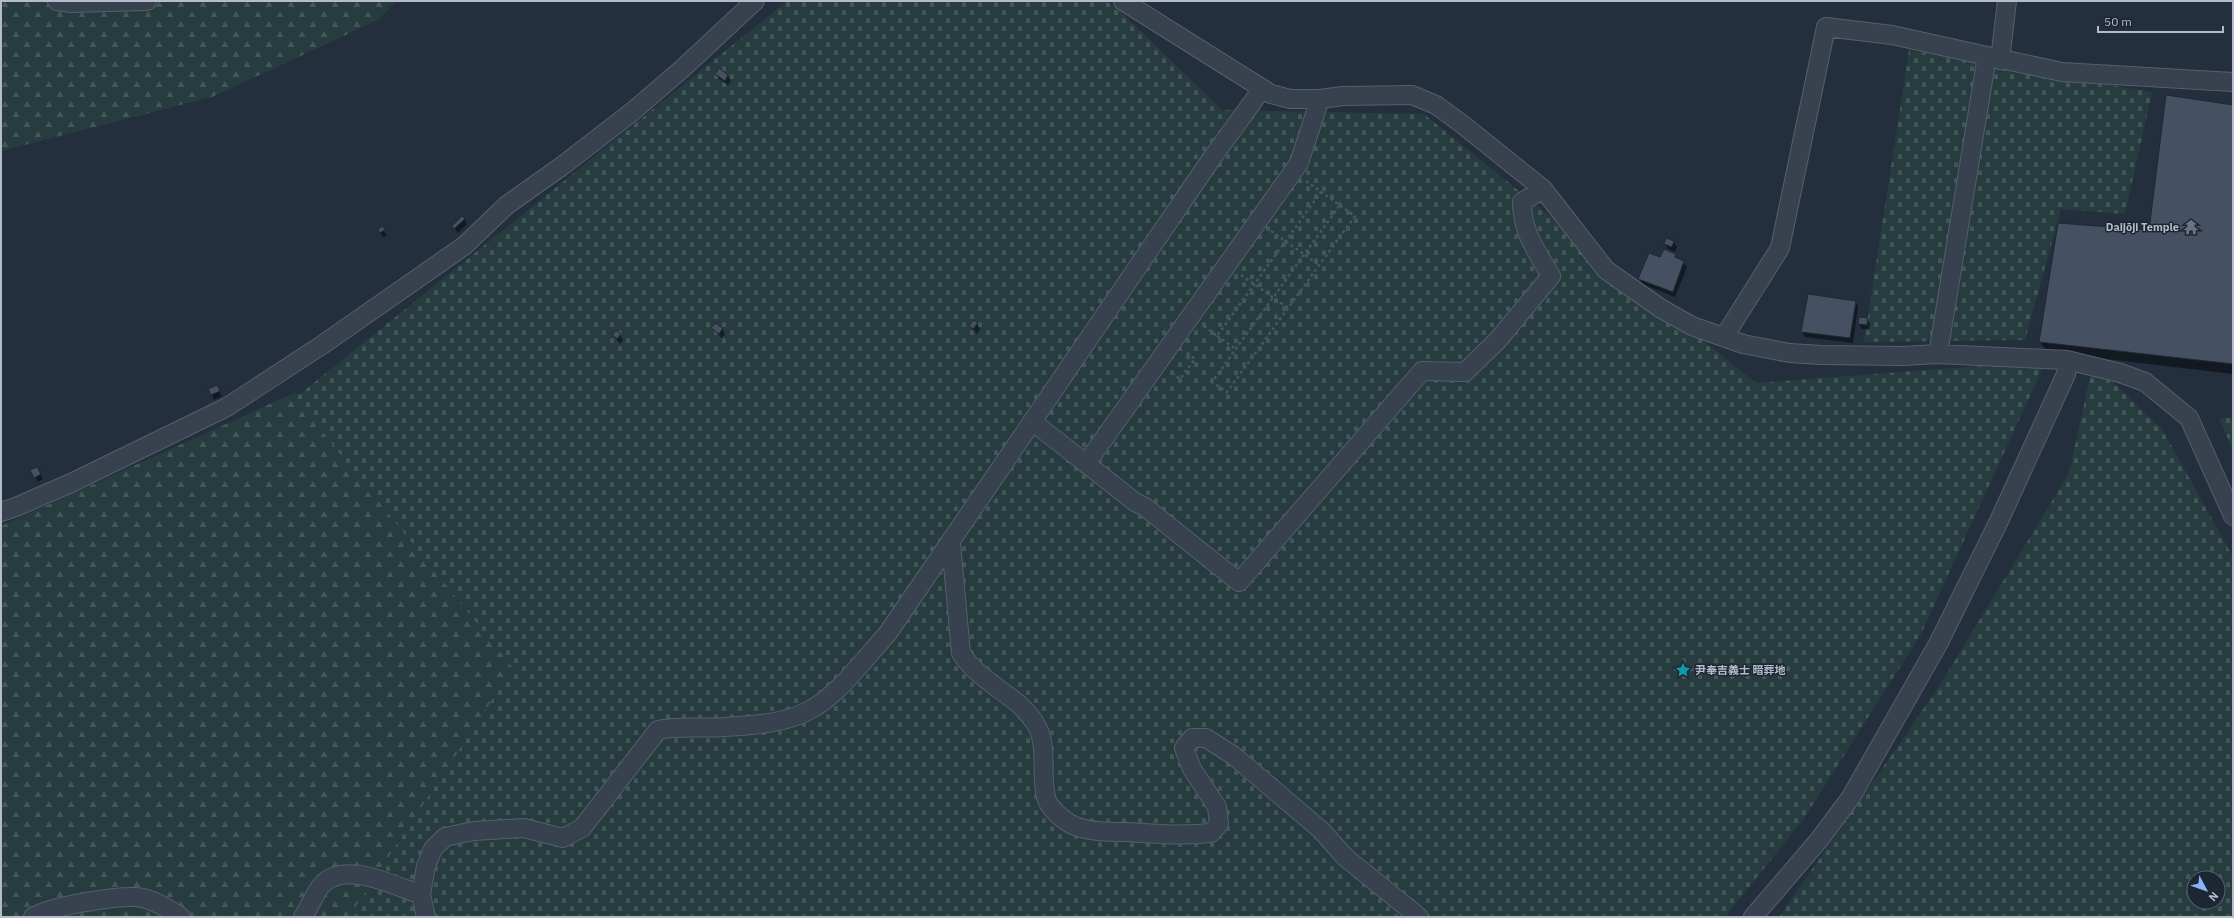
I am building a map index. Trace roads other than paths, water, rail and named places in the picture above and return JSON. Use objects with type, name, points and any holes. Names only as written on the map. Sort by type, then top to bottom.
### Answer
[{"type":"street","points":[[58,1],[71,3],[147,1]]},
{"type":"street","points":[[1,512],[71,483],[227,407],[322,344],[464,246],[507,205],[562,166],[632,112],[682,69],[755,1]]},
{"type":"street","points":[[1123,1],[1174,31],[1262,89],[1290,99],[1320,100],[1343,96],[1412,95],[1436,105],[1543,189],[1606,270],[1660,308],[1692,326],[1743,344],[1790,353],[1903,356],[1938,354],[2067,360],[2120,373],[2145,382],[2189,418],[2233,516]]},
{"type":"street","points":[[1938,354],[1993,58],[2007,1]]},
{"type":"street","points":[[1724,337],[1780,248],[1826,26],[1892,35],[2062,72],[2233,82]]},
{"type":"street","points":[[426,917],[421,895],[426,866],[433,849],[445,836],[474,831],[524,828],[563,838],[582,828],[658,730],[672,727],[721,728],[765,724],[808,712],[830,696],[888,633],[951,543],[1212,158],[1262,89]]},
{"type":"street","points":[[1086,464],[1299,163],[1320,100]]},
{"type":"street","points":[[1033,422],[1135,502],[1145,507],[1239,582],[1422,371],[1466,372],[1497,341],[1551,276],[1524,228],[1522,214],[1522,202],[1543,189]]},
{"type":"street","points":[[1753,917],[1819,840],[1851,797],[1938,644],[1998,523],[2066,374],[2067,360]]},
{"type":"street","points":[[951,543],[961,653],[970,667],[1024,708],[1036,723],[1043,748],[1046,798],[1053,810],[1075,826],[1102,831],[1189,835],[1211,833],[1219,824],[1217,806],[1192,769],[1184,748],[1192,738],[1206,738],[1234,756],[1321,830],[1344,857],[1419,917]]},
{"type":"street","points":[[303,917],[321,886],[333,877],[358,873],[421,895]]},
{"type":"street","points":[[33,917],[79,902],[137,897],[167,907],[181,917]]},
{"type":"place","name":"Daijōji Temple","points":[[2191,227]]},
{"type":"place","name":"尹奉吉義士 暗葬地","points":[[1683,670]]}]
